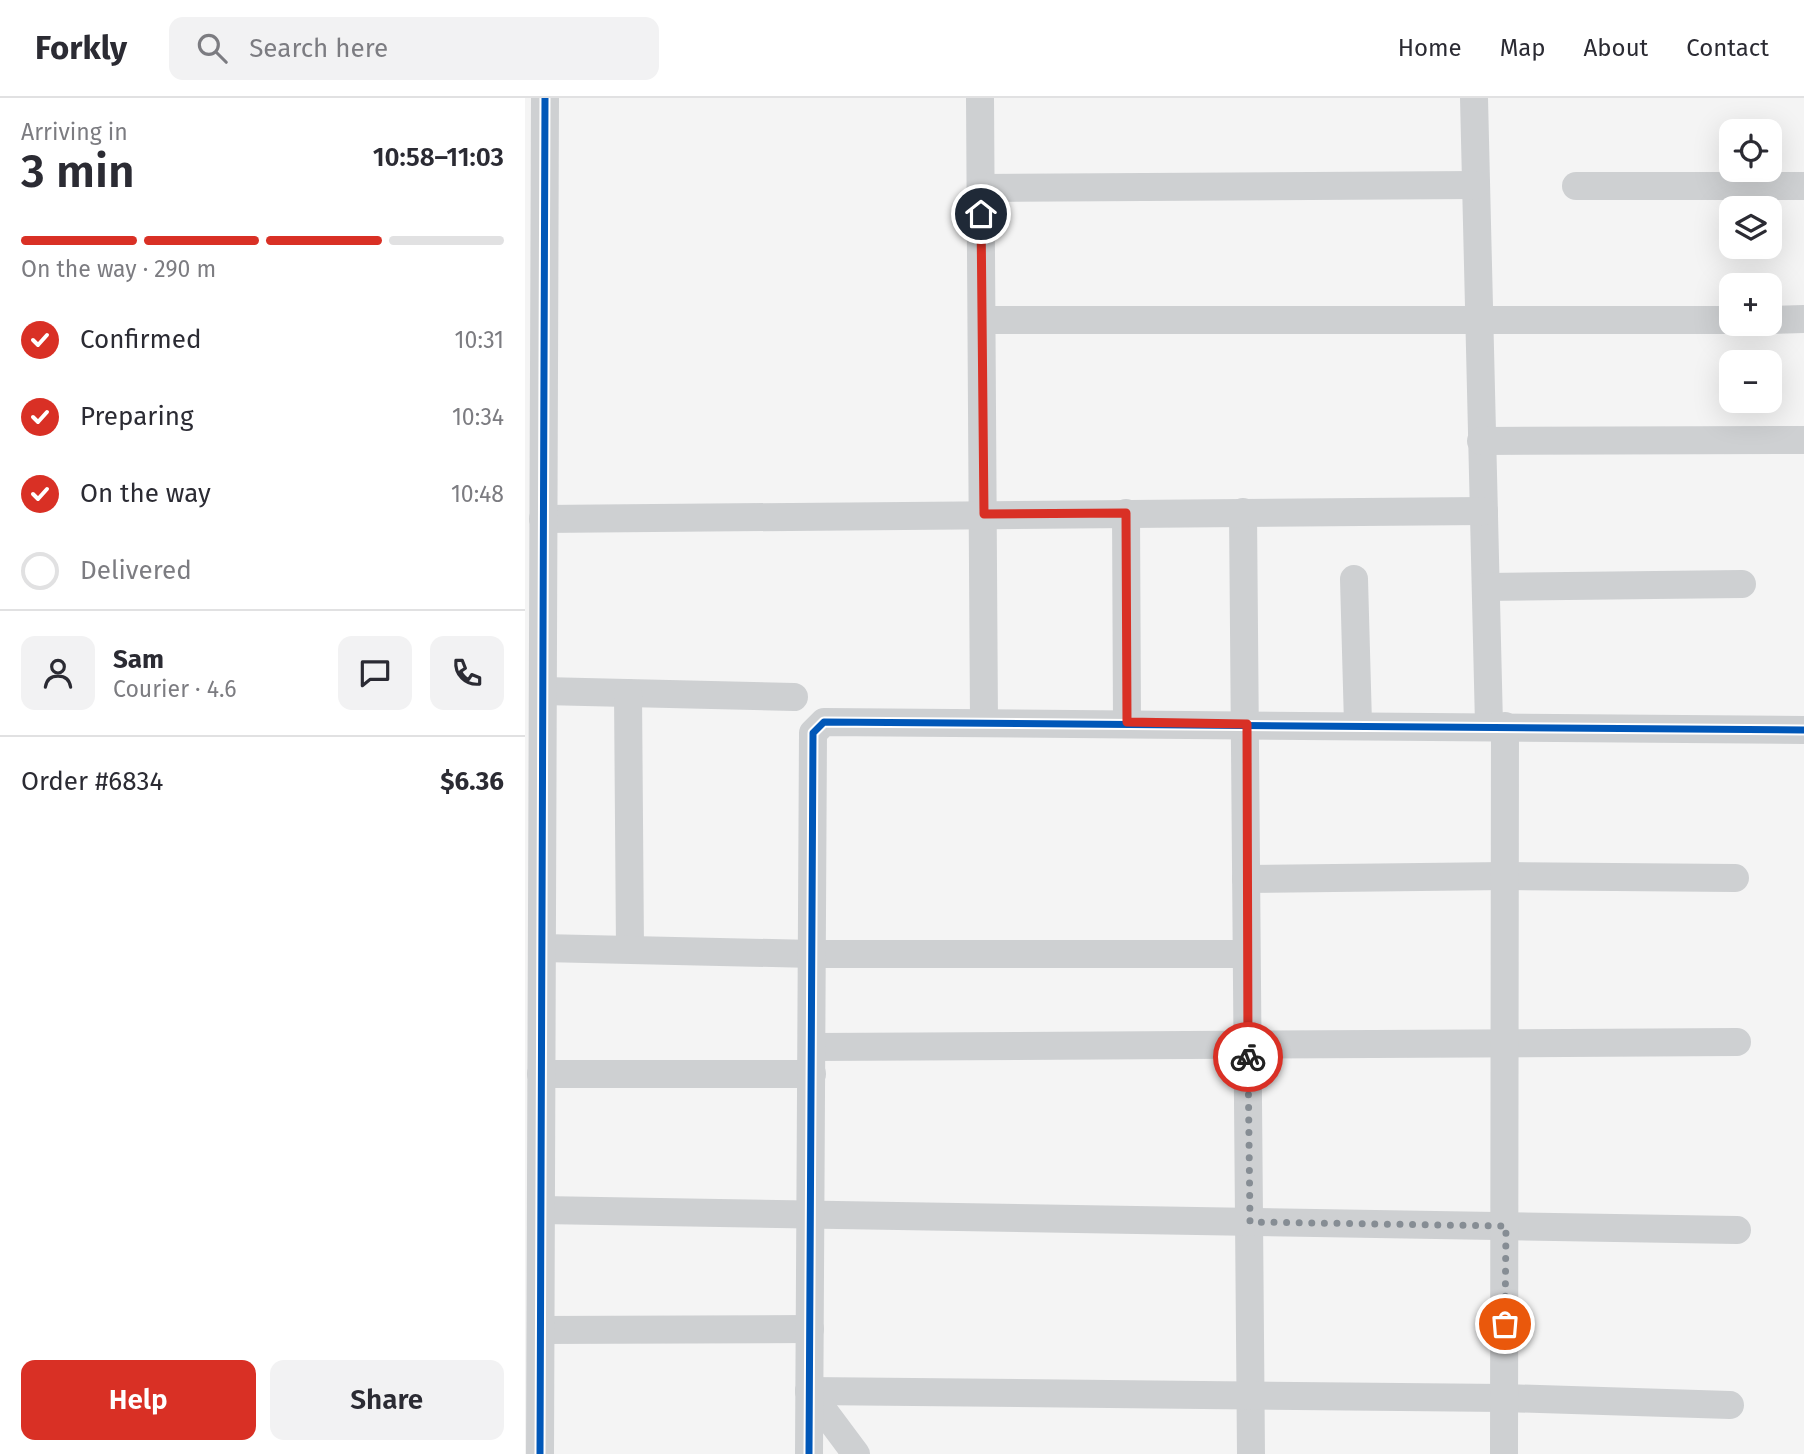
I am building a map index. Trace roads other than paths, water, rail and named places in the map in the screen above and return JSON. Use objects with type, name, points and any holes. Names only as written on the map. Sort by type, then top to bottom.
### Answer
[{"type":"street","points":[[540,1454],[535,1319],[534,801],[537,534],[534,287],[545,98]]},
{"type":"street","points":[[979,98],[985,722]]},
{"type":"street","points":[[1474,98],[1486,587],[1506,876],[1504,1454]]},
{"type":"street","points":[[981,188],[1476,185]]},
{"type":"street","points":[[1576,186],[1804,186]]},
{"type":"street","points":[[1782,320],[1804,319]]},
{"type":"street","points":[[982,320],[1719,320]]},
{"type":"street","points":[[1481,441],[1804,440]]},
{"type":"street","points":[[537,534],[984,514],[1484,511]]},
{"type":"street","points":[[1243,512],[1247,724],[1251,1454]]},
{"type":"street","points":[[1126,513],[1127,722]]},
{"type":"street","points":[[1354,579],[1358,724]]},
{"type":"street","points":[[1486,587],[1742,584]]},
{"type":"street","points":[[537,675],[628,693],[794,697]]},
{"type":"street","points":[[628,693],[630,949]]},
{"type":"street","points":[[809,1454],[813,733],[816,726],[824,722],[1127,722],[1804,730]]},
{"type":"street","points":[[1246,879],[1506,876],[1735,878]]},
{"type":"street","points":[[536,935],[630,949],[813,954],[1247,954]]},
{"type":"street","points":[[536,1060],[813,1060],[1248,1045],[1737,1042]]},
{"type":"street","points":[[536,1192],[811,1214],[1737,1230]]},
{"type":"street","points":[[535,1319],[810,1329]]},
{"type":"street","points":[[809,1391],[1504,1398],[1730,1405]]},
{"type":"street","points":[[809,1391],[856,1454]]}]
